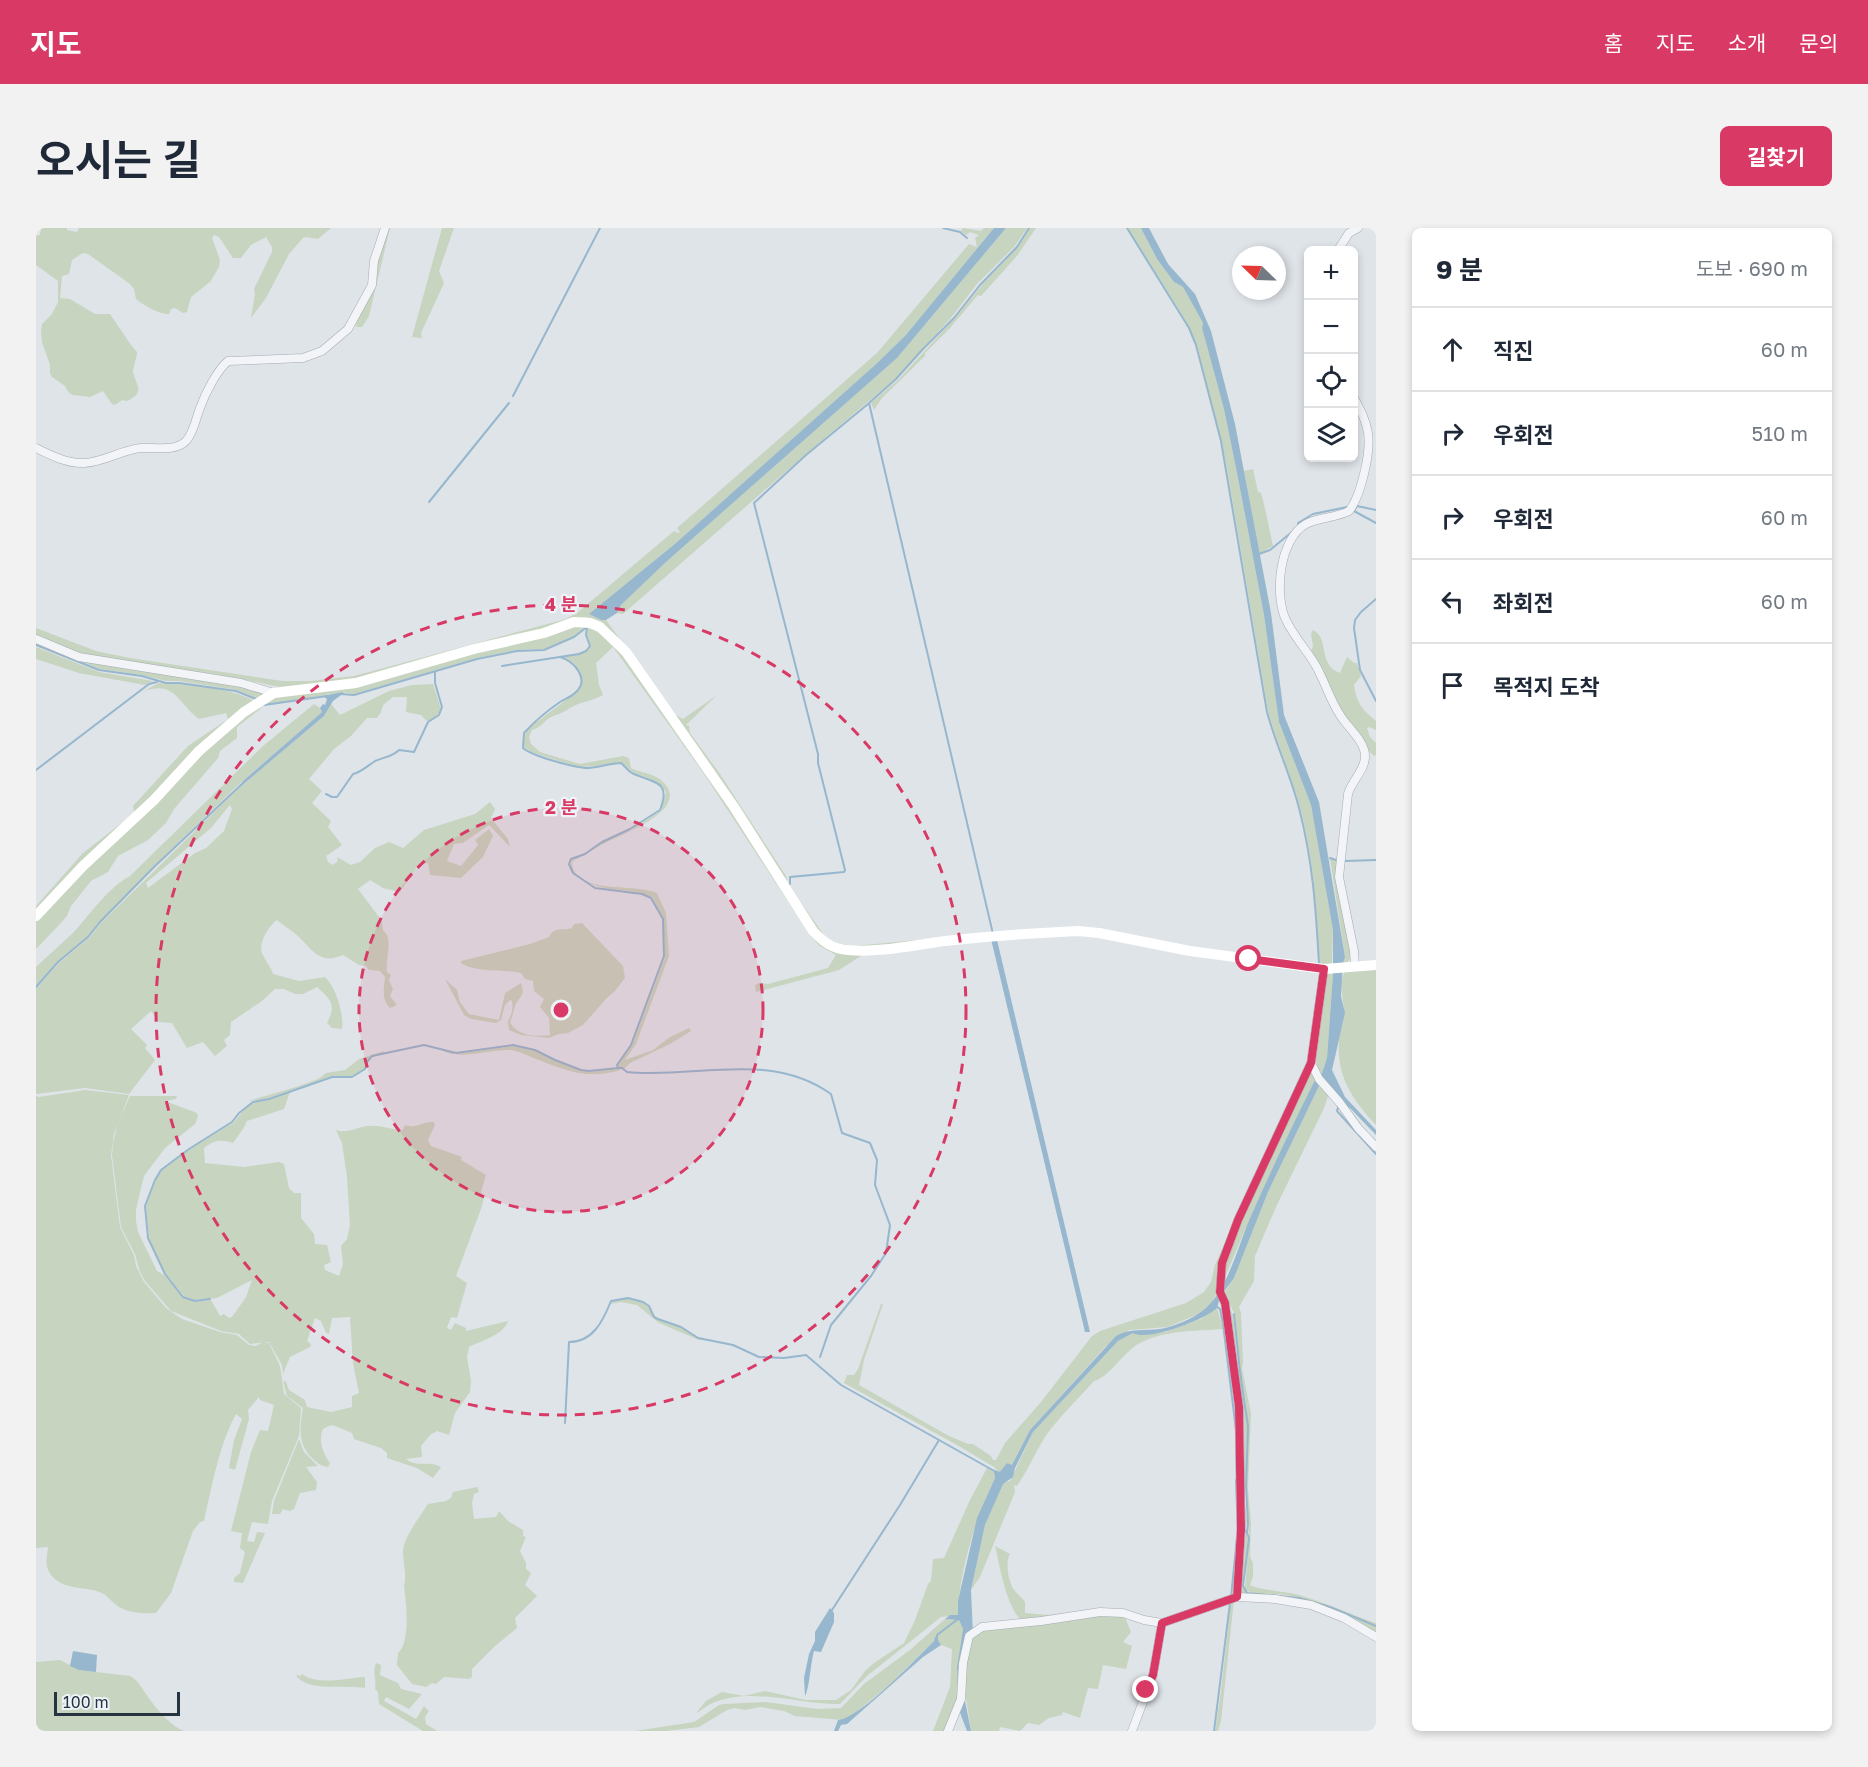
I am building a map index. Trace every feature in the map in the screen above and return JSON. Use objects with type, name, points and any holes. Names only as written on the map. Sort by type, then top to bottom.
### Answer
[{"type":"street","points":[[36,448],[63,459],[84,463],[129,450],[169,448],[186,441],[210,386],[228,361],[303,358],[322,351],[348,329],[372,285],[374,261],[385,228]]},
{"type":"street","points":[[1341,246],[1349,233],[1356,228]]},
{"type":"street","points":[[1355,967],[1354,951],[1339,877],[1348,794],[1365,760],[1365,754],[1361,744],[1334,704],[1308,652],[1285,618],[1281,606],[1280,565],[1294,536],[1305,525],[1349,511],[1356,499],[1369,444],[1365,422],[1358,408]]},
{"type":"street","points":[[36,639],[79,657],[241,683],[274,693],[356,683],[474,649],[544,633],[574,622],[590,623],[600,627],[614,638],[626,652],[734,807],[813,931],[833,947],[848,950],[872,950],[948,940],[1078,931],[1190,951],[1325,969],[1376,965]]},
{"type":"street","points":[[36,916],[199,751],[244,712],[274,693]]},
{"type":"street","points":[[1237,1597],[1241,1529],[1239,1407],[1225,1303],[1220,1292],[1222,1263],[1238,1220],[1311,1063],[1325,969]]},
{"type":"street","points":[[1311,1063],[1319,1079],[1376,1147]]},
{"type":"street","points":[[948,1731],[961,1699],[963,1663],[969,1636],[982,1627],[1100,1612],[1123,1613],[1162,1623],[1237,1597],[1275,1599],[1311,1605],[1344,1618],[1376,1636]]},
{"type":"street","points":[[1132,1731],[1153,1675],[1162,1623]]},
{"type":"green space","points":[[41,228],[67,228],[67,230],[77,232],[79,228],[331,228],[318,239],[303,238],[289,254],[266,298],[251,318],[254,289],[272,252],[272,247],[266,237],[251,245],[241,258],[233,258],[219,237],[214,235],[212,238],[220,260],[219,267],[210,282],[191,297],[187,312],[183,313],[175,308],[171,309],[169,314],[165,314],[143,304],[136,299],[134,289],[130,284],[88,254],[83,253],[72,260],[69,274],[62,276],[60,298],[70,299],[95,314],[110,314],[137,352],[133,372],[138,391],[133,398],[127,401],[122,400],[115,405],[103,391],[90,397],[73,395],[50,373],[41,333],[42,324],[52,314],[58,302],[58,281],[36,265],[36,236],[40,235]]},
{"type":"green space","points":[[387,228],[390,228],[369,316],[362,327],[356,327],[373,290],[374,271]]},
{"type":"green space","points":[[442,228],[454,228],[439,271],[444,283],[421,333],[422,338],[412,337]]},
{"type":"green space","points":[[963,228],[981,231],[984,228],[994,228],[905,336],[676,543],[589,614],[606,620],[674,714],[683,719],[717,695],[686,725],[689,726],[690,733],[720,774],[786,876],[788,884],[826,938],[854,946],[991,933],[853,948],[824,940],[603,625],[587,617],[355,679],[279,687],[238,678],[80,654],[36,635],[36,628],[96,651],[130,658],[282,681],[310,681],[354,676],[566,619],[577,613],[674,531],[680,532],[677,528],[877,353],[969,244],[977,247],[975,238],[979,235],[970,232],[966,235],[961,231]]},
{"type":"green space","points":[[1006,228],[1027,228],[1015,246],[977,284],[951,318],[895,379],[623,614],[617,613],[621,605],[666,562],[897,358]]},
{"type":"green space","points":[[1030,228],[1036,228],[1017,256],[981,296],[978,295],[925,353],[925,356],[882,398],[874,410],[871,403],[898,380],[955,318],[1018,247]]},
{"type":"green space","points":[[1128,228],[1141,228],[1157,259],[1174,282],[1183,287],[1203,323],[1202,328],[1224,409],[1238,478],[1264,615],[1279,722],[1311,805],[1333,930],[1330,965],[1319,966],[1309,846],[1296,795],[1268,711],[1225,457],[1197,345],[1181,313]]},
{"type":"green space","points":[[1253,469],[1258,492],[1261,493],[1263,499],[1273,546],[1259,554],[1244,471]]},
{"type":"green space","points":[[574,625],[586,627],[573,637],[544,649],[517,650],[477,658],[354,694],[342,692],[271,705],[265,702],[274,696],[357,685]]},
{"type":"green space","points":[[589,626],[613,643],[655,699],[821,942],[867,952],[839,970],[756,992],[755,985],[759,983],[768,984],[828,968],[836,955],[820,946],[812,938],[702,771],[613,647],[596,663],[603,695],[577,704],[549,718],[532,730],[529,737],[531,744],[540,752],[580,764],[623,756],[629,758],[631,768],[661,780],[669,791],[669,801],[663,810],[652,819],[588,853],[603,842],[631,830],[661,811],[666,792],[656,781],[633,772],[621,762],[578,767],[525,748],[524,738],[529,728],[579,690],[580,674],[573,662],[563,657],[582,653],[591,646],[587,635]]},
{"type":"green space","points":[[1313,630],[1321,639],[1328,664],[1333,669],[1340,673],[1347,657],[1357,663],[1361,676],[1354,685],[1356,696],[1364,710],[1376,721],[1376,730],[1367,728],[1370,737],[1376,743],[1376,755],[1374,756],[1354,733],[1330,693],[1311,651]]},
{"type":"green space","points":[[36,642],[78,660],[240,685],[266,693],[258,699],[237,690],[166,681],[100,669],[36,644]]},
{"type":"green space","points":[[36,647],[99,672],[153,681],[145,685],[79,673],[36,659]]},
{"type":"green space","points":[[159,683],[223,690],[256,702],[36,912],[36,906],[83,853],[134,812],[133,806],[188,746],[228,719],[226,713],[199,719],[169,691],[154,688],[144,691]]},
{"type":"green space","points":[[433,684],[441,709],[436,716],[427,721],[421,715],[406,712],[407,697],[393,697],[383,705],[377,718],[367,718],[351,736],[334,749],[309,779],[322,791],[312,803],[331,821],[328,827],[342,845],[326,856],[328,862],[333,865],[338,861],[337,857],[351,865],[360,862],[375,848],[389,842],[403,848],[424,830],[475,814],[490,802],[495,809],[491,818],[508,839],[510,847],[489,825],[463,843],[454,844],[447,861],[461,866],[478,845],[475,840],[489,829],[493,836],[483,857],[461,878],[430,875],[428,863],[419,864],[400,892],[383,888],[370,880],[358,889],[382,921],[383,930],[388,938],[387,972],[391,975],[389,980],[393,989],[390,996],[397,1005],[390,1008],[385,1001],[385,977],[380,971],[369,970],[366,966],[359,965],[343,955],[329,958],[318,955],[277,920],[265,935],[261,949],[273,974],[299,981],[325,977],[333,987],[338,1002],[342,1016],[342,1029],[332,1028],[327,1023],[331,1002],[317,987],[303,994],[275,989],[262,1001],[231,1022],[230,1035],[224,1040],[227,1046],[215,1056],[203,1042],[187,1048],[172,1023],[159,1022],[151,1011],[131,1029],[147,1045],[145,1048],[155,1060],[129,1094],[85,1088],[36,1094],[36,989],[59,963],[89,938],[101,923],[240,787],[324,716],[331,704],[340,715],[389,691],[412,685]],"holes":[[[230,805],[232,809],[224,831],[206,848],[195,853],[148,888],[146,883],[211,828]]]},
{"type":"green space","points":[[314,704],[322,712],[237,786],[153,867],[87,937],[57,962],[36,987],[36,967],[74,932],[107,894],[130,876],[263,746]]},
{"type":"green space","points":[[264,706],[237,727],[237,738],[220,751],[218,758],[174,809],[166,823],[148,840],[118,856],[108,872],[91,881],[71,906],[67,916],[36,949],[36,918],[201,751],[246,713]]},
{"type":"green space","points":[[585,854],[572,864],[576,874],[584,880],[573,872],[570,869],[572,860]]},
{"type":"green space","points":[[1330,858],[1337,862],[1336,874],[1352,956],[1348,962],[1343,963],[1345,957]]},
{"type":"green space","points":[[585,881],[657,893],[666,913],[669,956],[636,1044],[625,1060],[653,1050],[670,1037],[689,1028],[691,1031],[630,1063],[624,1069],[618,1067],[618,1064],[632,1045],[665,957],[663,918],[652,897],[602,887]]},
{"type":"green space","points":[[582,923],[623,966],[625,978],[583,1025],[568,1033],[549,1038],[521,1035],[509,1030],[508,1021],[512,1007],[510,1000],[505,1005],[501,1020],[496,1023],[471,1019],[464,1015],[445,979],[457,990],[460,1002],[469,1014],[499,1020],[505,993],[521,983],[522,994],[510,1022],[522,1033],[550,1035],[549,1018],[540,1007],[544,999],[534,991],[533,981],[525,979],[521,973],[474,968],[461,961],[530,944],[549,937],[553,931],[572,928],[574,924]]},
{"type":"green space","points":[[1376,967],[1376,1125],[1347,1086],[1340,1064],[1339,1039],[1344,1015],[1342,986],[1345,971]]},
{"type":"green space","points":[[1325,973],[1333,974],[1327,1058],[1322,1073],[1318,1069],[1315,1058]]},
{"type":"green space","points":[[513,1046],[534,1050],[555,1061],[589,1072],[617,1068],[621,1070],[597,1074],[577,1073],[513,1051],[502,1050],[456,1054]]},
{"type":"green space","points":[[384,1051],[385,1054],[372,1058],[365,1069],[352,1076],[332,1076],[265,1099],[290,1092],[284,1109],[247,1121],[233,1143],[218,1141],[204,1148],[205,1163],[244,1167],[279,1162],[284,1164],[289,1188],[294,1193],[301,1193],[301,1218],[314,1234],[315,1244],[327,1245],[331,1262],[324,1265],[325,1270],[339,1276],[343,1264],[341,1246],[347,1239],[350,1225],[342,1143],[336,1130],[344,1131],[372,1126],[402,1131],[405,1125],[413,1126],[434,1122],[435,1125],[428,1140],[431,1146],[462,1157],[461,1160],[486,1175],[481,1192],[484,1197],[482,1206],[456,1276],[467,1283],[457,1318],[451,1317],[447,1328],[451,1330],[455,1323],[466,1328],[466,1331],[508,1321],[497,1334],[469,1347],[467,1357],[471,1381],[470,1392],[455,1413],[449,1435],[437,1431],[430,1435],[421,1446],[422,1457],[406,1459],[414,1463],[441,1467],[433,1478],[417,1468],[387,1458],[387,1453],[381,1448],[354,1439],[352,1433],[331,1425],[323,1429],[321,1438],[323,1451],[330,1463],[328,1467],[312,1458],[302,1441],[303,1408],[287,1396],[283,1381],[286,1382],[289,1390],[305,1400],[307,1407],[331,1412],[352,1407],[352,1396],[359,1393],[353,1363],[350,1317],[332,1318],[329,1334],[326,1333],[321,1321],[315,1318],[307,1341],[311,1344],[310,1347],[290,1357],[283,1374],[282,1365],[269,1342],[250,1344],[239,1334],[221,1331],[171,1311],[145,1281],[135,1254],[121,1227],[112,1155],[118,1123],[130,1096],[177,1096],[176,1099],[165,1101],[197,1113],[195,1124],[165,1148],[144,1176],[136,1209],[136,1221],[138,1232],[157,1271],[164,1275],[183,1297],[195,1302],[211,1300],[220,1316],[224,1314],[229,1318],[232,1317],[246,1297],[252,1280],[217,1298],[195,1300],[184,1296],[166,1274],[149,1237],[146,1206],[156,1180],[162,1170],[190,1149],[233,1123],[247,1106],[264,1099],[248,1101],[296,1087],[318,1079],[326,1073],[345,1070],[359,1059]]},
{"type":"green space","points":[[1312,1070],[1316,1078],[1250,1218],[1223,1282],[1224,1264],[1241,1221]]},
{"type":"green space","points":[[1320,1084],[1329,1093],[1324,1108],[1255,1256],[1254,1281],[1239,1307],[1242,1368],[1251,1414],[1248,1488],[1251,1523],[1250,1556],[1253,1563],[1253,1576],[1250,1585],[1305,1597],[1376,1623],[1376,1625],[1309,1600],[1286,1595],[1254,1593],[1245,1589],[1249,1538],[1246,1486],[1248,1426],[1235,1314],[1228,1302],[1233,1314],[1239,1373],[1247,1426],[1245,1502],[1247,1522],[1244,1531],[1248,1538],[1243,1588],[1248,1594],[1300,1599],[1330,1608],[1376,1627],[1376,1635],[1329,1609],[1242,1594],[1241,1590],[1242,1448],[1224,1293],[1234,1278],[1268,1192]]},
{"type":"green space","points":[[85,1090],[129,1095],[114,1134],[111,1155],[120,1227],[144,1282],[166,1308],[182,1319],[220,1332],[237,1335],[249,1345],[269,1343],[280,1366],[284,1394],[301,1408],[299,1436],[272,1501],[268,1524],[252,1522],[247,1541],[254,1542],[257,1532],[265,1533],[243,1583],[234,1582],[234,1578],[240,1573],[245,1552],[240,1548],[242,1533],[231,1531],[251,1452],[260,1430],[268,1431],[274,1405],[260,1400],[259,1397],[248,1410],[249,1419],[235,1470],[229,1468],[234,1440],[242,1419],[236,1414],[230,1426],[217,1466],[204,1521],[200,1522],[193,1531],[171,1593],[156,1613],[128,1611],[97,1591],[63,1584],[51,1575],[47,1568],[48,1547],[36,1548],[36,1096]]},
{"type":"green space","points":[[1251,1182],[1237,1220],[1218,1291],[1211,1303],[1198,1314],[1168,1327],[1129,1330],[1105,1347],[1030,1430],[1012,1466],[1007,1463],[1000,1473],[957,1445],[844,1383],[847,1375],[854,1375],[858,1369],[881,1304],[883,1304],[864,1360],[859,1385],[949,1436],[973,1444],[996,1460],[1005,1443],[1041,1402],[1092,1336],[1100,1331],[1186,1303],[1204,1292],[1211,1282],[1215,1265]]},
{"type":"green space","points":[[620,1299],[643,1303],[657,1319],[681,1327],[698,1338],[712,1340],[699,1340],[659,1323],[637,1305],[621,1302],[610,1304]]},
{"type":"green space","points":[[1217,1308],[1223,1329],[1170,1333],[1140,1343],[1105,1375],[1094,1381],[1062,1415],[1045,1437],[1017,1486],[1014,1485],[1015,1492],[980,1577],[971,1590],[985,1525],[1003,1483],[1010,1481],[1033,1432],[1118,1341],[1133,1333],[1166,1332],[1201,1319]]},
{"type":"green space","points":[[299,1439],[304,1452],[318,1466],[306,1467],[317,1482],[316,1490],[300,1493],[294,1509],[290,1511],[283,1509],[280,1514],[272,1514],[274,1501]]},
{"type":"green space","points":[[987,1468],[994,1472],[995,1478],[981,1510],[965,1563],[958,1615],[941,1617],[867,1676],[840,1704],[745,1696],[715,1702],[696,1713],[706,1701],[722,1692],[744,1696],[765,1691],[806,1700],[836,1700],[851,1690],[874,1663],[904,1643],[931,1581],[933,1559],[944,1558]]},
{"type":"green space","points":[[477,1487],[479,1492],[474,1494],[472,1503],[474,1519],[496,1517],[499,1511],[508,1521],[523,1530],[523,1536],[526,1537],[520,1551],[526,1563],[526,1569],[531,1573],[525,1585],[537,1596],[515,1618],[517,1628],[472,1669],[472,1677],[469,1679],[444,1677],[436,1684],[432,1683],[426,1687],[412,1684],[397,1665],[398,1653],[405,1640],[406,1631],[404,1546],[428,1504],[446,1501],[451,1498],[453,1492]]},
{"type":"green space","points":[[995,1546],[1010,1554],[1008,1558],[1009,1578],[1016,1592],[1025,1602],[1025,1613],[1048,1615],[1078,1612],[1021,1620],[1011,1605]]},
{"type":"green space","points":[[1231,1599],[1234,1600],[1221,1721],[1218,1731],[1215,1731],[1221,1691]]},
{"type":"green space","points":[[1101,1613],[1124,1615],[1131,1632],[1123,1642],[1132,1646],[1126,1669],[1103,1665],[1098,1689],[1088,1688],[1080,1718],[1063,1712],[1062,1715],[1049,1718],[1039,1725],[1028,1723],[1020,1731],[1000,1727],[999,1731],[971,1731],[965,1690],[965,1662],[968,1648],[983,1627]]},
{"type":"green space","points":[[945,1619],[959,1620],[963,1629],[957,1667],[959,1698],[947,1731],[933,1731],[950,1687],[952,1649],[941,1645],[935,1637],[934,1641],[889,1685],[849,1718],[842,1720],[795,1716],[784,1711],[760,1707],[745,1710],[735,1708],[727,1710],[699,1727],[666,1731],[635,1731],[694,1722],[724,1704],[766,1702],[817,1709],[841,1708],[864,1684],[910,1650]]},
{"type":"green space","points":[[60,1660],[79,1670],[130,1676],[163,1715],[173,1725],[184,1731],[36,1731],[36,1662]]},
{"type":"green space","points":[[376,1663],[381,1665],[380,1675],[398,1683],[401,1689],[422,1694],[409,1709],[386,1697],[384,1701],[416,1719],[424,1706],[429,1711],[425,1717],[426,1724],[437,1731],[423,1731],[379,1704],[378,1692],[375,1689]]},
{"type":"green space","points":[[302,1674],[316,1680],[365,1677],[365,1688],[308,1684],[296,1675],[301,1676]]},
{"type":"water","points":[[994,228],[1006,228],[897,358],[666,562],[621,605],[617,613],[606,620],[589,614],[676,543],[875,365],[905,336]]},
{"type":"water","points":[[1141,228],[1149,228],[1168,264],[1195,294],[1211,331],[1235,424],[1271,613],[1284,715],[1319,802],[1345,957],[1341,996],[1345,1013],[1332,1070],[1345,1097],[1376,1130],[1376,1135],[1351,1109],[1320,1084],[1268,1192],[1234,1278],[1220,1297],[1217,1308],[1201,1318],[1176,1328],[1151,1334],[1133,1333],[1118,1341],[1033,1432],[1015,1468],[1013,1477],[1003,1484],[985,1525],[971,1590],[973,1635],[966,1661],[964,1696],[971,1731],[967,1731],[959,1710],[957,1667],[963,1629],[959,1620],[945,1619],[950,1615],[958,1615],[958,1601],[977,1518],[995,1478],[995,1470],[1000,1472],[1007,1463],[1012,1465],[1030,1430],[1116,1336],[1127,1332],[1176,1325],[1198,1314],[1211,1303],[1225,1281],[1266,1183],[1316,1078],[1322,1073],[1327,1058],[1333,974],[1333,930],[1311,805],[1279,722],[1264,615],[1224,409],[1202,328],[1203,323],[1183,287],[1174,282],[1157,259]]},
{"type":"water","points":[[344,693],[333,701],[324,716],[240,787],[243,781],[322,712],[320,708],[323,704],[325,705],[327,699],[323,696]]},
{"type":"water","points":[[991,939],[997,940],[1090,1332],[1085,1332]]},
{"type":"water","points":[[830,1608],[834,1613],[834,1622],[821,1652],[814,1651],[805,1696],[804,1678],[809,1654],[815,1641],[815,1632]]},
{"type":"water","points":[[935,1636],[941,1645],[923,1657],[847,1724],[841,1725],[838,1731],[834,1731],[838,1720],[859,1710],[873,1699],[934,1641]]},
{"type":"water","points":[[73,1651],[97,1655],[96,1672],[79,1670],[70,1666]]},
{"type":"waterway","points":[[513,396],[600,228]]},
{"type":"waterway","points":[[943,228],[960,232],[967,238]]},
{"type":"waterway","points":[[993,934],[869,403],[896,379],[954,318],[980,285],[1017,247],[1029,228]]},
{"type":"waterway","points":[[1127,228],[1189,328],[1196,345],[1221,441],[1267,712],[1296,796],[1308,847],[1319,964]]},
{"type":"waterway","points":[[429,502],[509,403]]},
{"type":"waterway","points":[[790,884],[790,877],[844,872],[845,870],[754,503],[806,455],[868,404]]},
{"type":"waterway","points":[[1354,511],[1357,506],[1376,510]]},
{"type":"waterway","points":[[1298,527],[1298,523],[1313,514],[1347,507]]},
{"type":"waterway","points":[[1354,511],[1376,523]]},
{"type":"waterway","points":[[1259,554],[1270,550],[1292,532]]},
{"type":"waterway","points":[[1376,599],[1361,612],[1355,620],[1354,628],[1360,670],[1376,701]]},
{"type":"waterway","points":[[341,694],[354,695],[477,659],[517,651],[544,650],[574,637],[587,627]]},
{"type":"waterway","points":[[502,666],[586,651],[590,646],[586,635],[587,628]]},
{"type":"waterway","points":[[36,645],[99,670],[142,676],[166,683],[236,691],[256,699]]},
{"type":"waterway","points":[[560,657],[575,666],[581,676],[580,687],[524,733],[523,748],[544,758],[582,767],[592,768],[621,763],[632,773],[658,784],[664,793],[660,810],[585,854],[571,859],[569,864],[573,873],[595,888],[642,894],[651,898],[663,919],[664,956],[631,1045],[617,1065],[618,1068]]},
{"type":"waterway","points":[[326,794],[337,797],[353,774],[375,761],[391,756],[399,750],[414,752],[428,722],[439,715],[442,707],[435,683],[435,672]]},
{"type":"waterway","points":[[36,770],[149,684],[157,682]]},
{"type":"waterway","points":[[264,705],[327,696]]},
{"type":"waterway","points":[[36,987],[58,962],[88,937],[154,867],[243,783]]},
{"type":"waterway","points":[[1330,858],[1336,860]]},
{"type":"waterway","points":[[1345,861],[1376,860]]},
{"type":"waterway","points":[[210,1299],[195,1301],[183,1297],[165,1274],[148,1238],[145,1206],[161,1170],[232,1122],[253,1102],[269,1099],[332,1077],[352,1077],[365,1069],[372,1056],[424,1045],[456,1053],[513,1045],[535,1050],[581,1070],[622,1068],[627,1072],[653,1073],[757,1070],[783,1073],[807,1081],[831,1094],[842,1133],[870,1143],[877,1160],[875,1185],[890,1225],[886,1253],[871,1276],[831,1325],[820,1357]]},
{"type":"waterway","points":[[1339,1104],[1337,1111],[1376,1154]]},
{"type":"waterway","points":[[565,1423],[569,1342],[591,1334],[601,1323],[611,1301],[628,1298],[643,1302],[649,1306],[654,1317],[681,1327],[698,1338],[733,1345],[759,1357],[784,1358],[806,1355],[841,1385],[996,1472]]},
{"type":"waterway","points":[[1216,1306],[1220,1309],[1223,1324],[1236,1430]]},
{"type":"waterway","points":[[1234,1314],[1248,1426],[1247,1532]]},
{"type":"waterway","points":[[832,1610],[939,1440]]},
{"type":"waterway","points":[[1236,1480],[1237,1508]]},
{"type":"waterway","points":[[1246,1531],[1249,1538],[1243,1586],[1247,1593],[1299,1598],[1330,1607],[1376,1626]]},
{"type":"waterway","points":[[1231,1597],[1237,1537]]},
{"type":"waterway","points":[[1214,1731],[1230,1603]]},
{"type":"waterway","points":[[937,1642],[937,1635],[958,1619]]},
{"type":"route","points":[[1146,1690],[1153,1675],[1162,1623],[1237,1597],[1241,1529],[1241,1450],[1239,1407],[1225,1303],[1220,1292],[1222,1263],[1238,1220],[1311,1063],[1324,969],[1249,959]]}]
